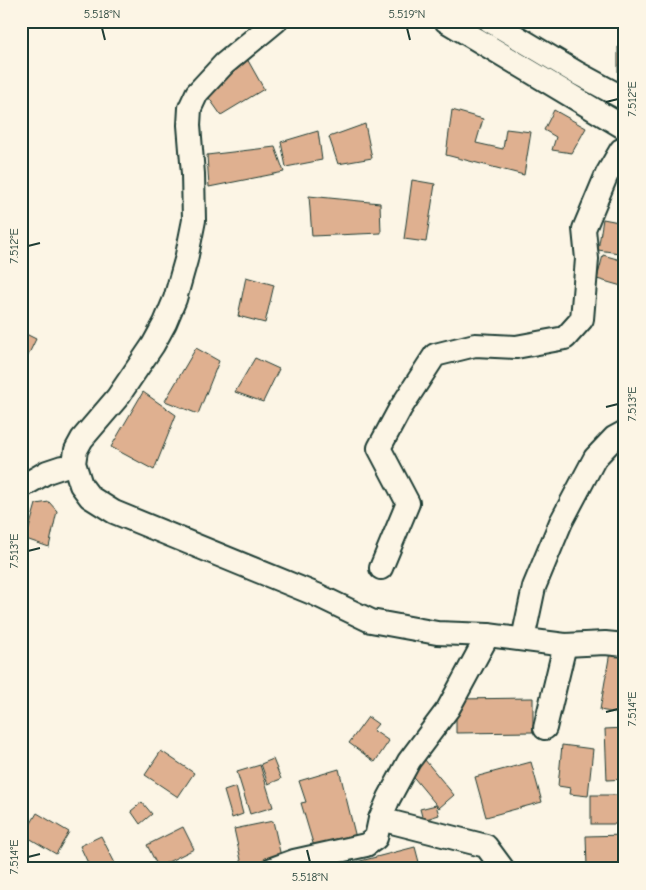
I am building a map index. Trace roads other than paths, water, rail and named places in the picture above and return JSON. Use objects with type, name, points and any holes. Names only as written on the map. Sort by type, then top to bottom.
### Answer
[{"type":"street","points":[[276,21],[224,64],[197,93],[190,108],[189,125],[194,220],[176,299],[154,345],[118,398],[82,439],[76,450],[74,462],[81,486],[90,497],[114,512],[317,595],[371,621],[437,633],[488,635],[565,645],[605,643],[625,645]]},
{"type":"street","points":[[446,21],[625,128]]},
{"type":"street","points":[[490,21],[577,73],[625,99]]},
{"type":"street","points":[[381,568],[408,503],[379,448],[400,409],[435,355],[475,345],[516,347],[565,338],[582,319],[587,259],[584,229],[607,174],[621,150],[625,152]]},
{"type":"street","points":[[523,639],[534,587],[561,522],[595,458],[614,438],[625,432]]},
{"type":"street","points":[[21,487],[48,472],[62,467]]},
{"type":"street","points":[[272,869],[294,861],[366,845],[376,838],[380,818],[409,761],[448,709],[488,635]]},
{"type":"street","points":[[545,728],[565,645]]},
{"type":"street","points":[[380,818],[486,846],[503,869]]}]
